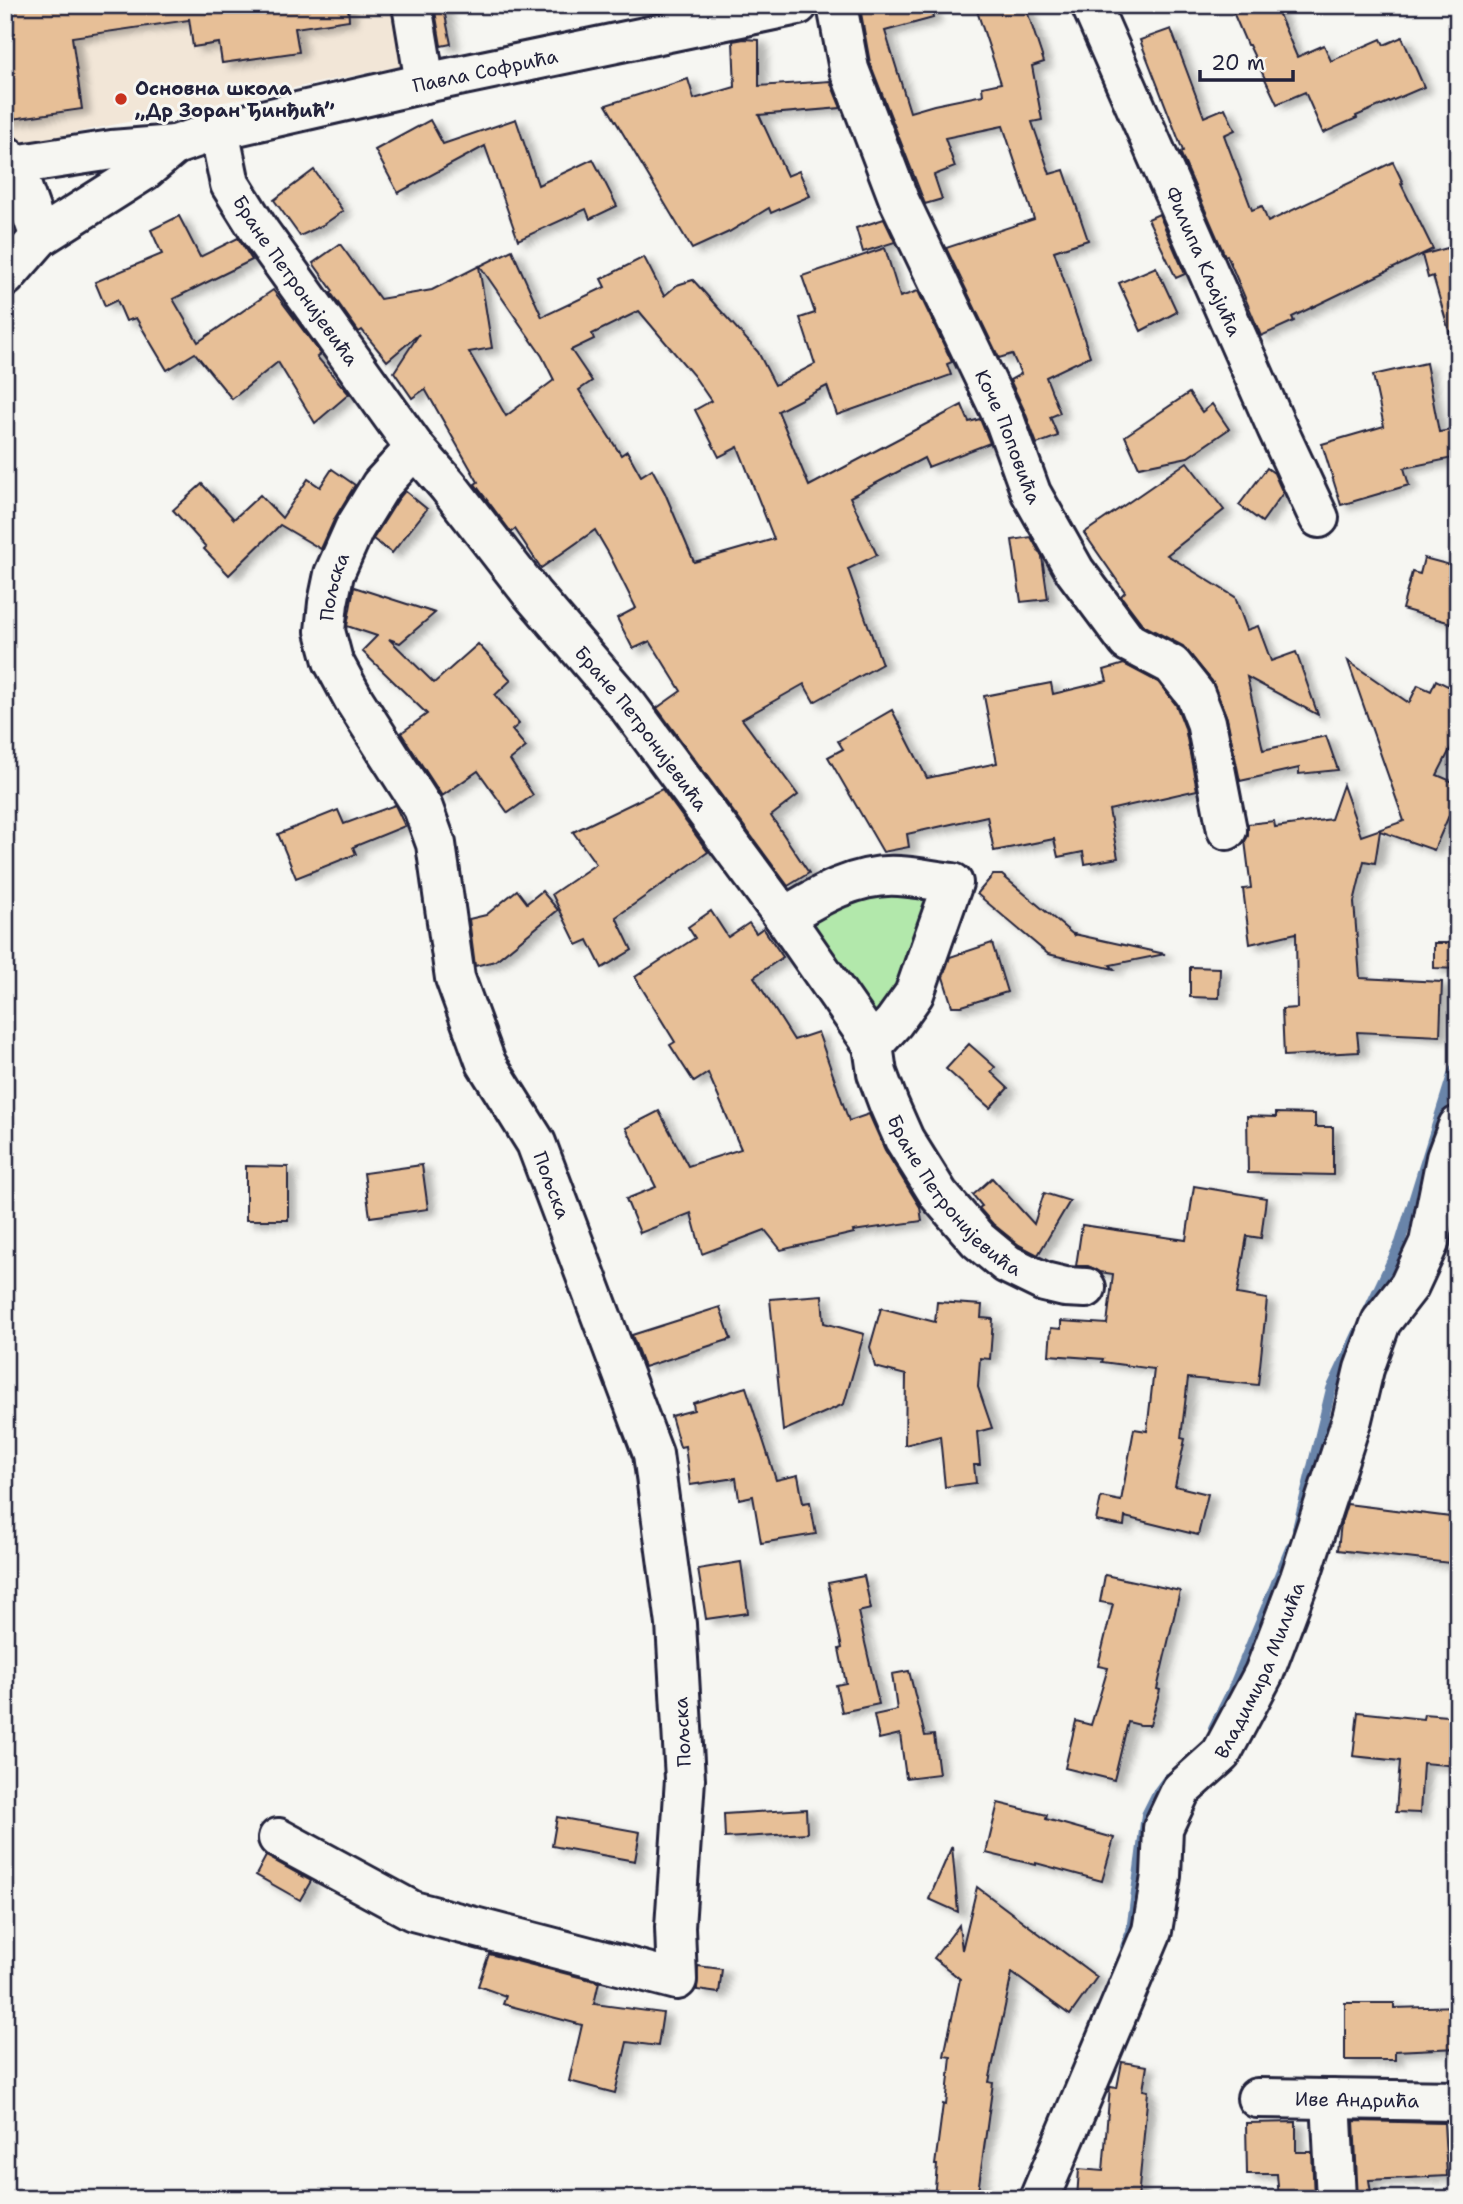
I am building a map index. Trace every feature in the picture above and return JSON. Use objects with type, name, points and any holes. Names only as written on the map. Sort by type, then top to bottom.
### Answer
[{"type":"street","points":[[412,5],[425,83]]},
{"type":"street","name":"Коче Поповића","points":[[837,5],[849,69],[899,200],[1005,421],[1031,493],[1075,570],[1128,642],[1172,665],[1195,694],[1206,722],[1227,830]]},
{"type":"street","name":"Филипа Кљајића","points":[[1091,5],[1319,518]]},
{"type":"street","name":"Павла Софрића","points":[[40,237],[9,160],[175,145],[219,130],[425,83],[792,6]]},
{"type":"street","name":"Бране Петронијевића","points":[[219,130],[230,184],[245,210],[415,447],[449,486],[532,594],[628,706],[784,917],[873,1045],[877,1073],[889,1105],[904,1139],[928,1179],[958,1218],[992,1253],[1024,1274],[1044,1282],[1086,1288]]},
{"type":"street","name":"Павла Софрића","points":[[5,276],[40,237],[144,171],[175,145]]},
{"type":"street","name":"Пољска","points":[[278,1838],[412,1911],[677,1980],[675,1927],[685,1779],[676,1624],[653,1454],[536,1143],[486,1063],[455,978],[436,845],[423,808],[354,700],[333,661],[325,631],[334,574],[354,529],[381,485],[415,447]]},
{"type":"street","points":[[784,917],[824,893],[866,879],[897,876],[953,883],[914,994],[873,1045]]},
{"type":"street","name":"Владимира Милића","points":[[1039,2199],[1152,1931],[1161,1876],[1163,1828],[1181,1790],[1220,1754],[1264,1673],[1300,1578],[1381,1322],[1409,1286],[1429,1243],[1446,1158],[1458,1126]]},
{"type":"street","name":"Иве Андрића","points":[[1256,2098],[1458,2101]]},
{"type":"street","points":[[1331,2099],[1336,2199]]},
{"type":"shaded area","name":"Основна школа „Др Зоран Ђинђић”","points":[[5,5],[391,5],[401,66],[15,145],[5,133]]},
{"type":"green space","points":[[880,888],[931,897],[890,1009],[870,1016],[804,922]]},
{"type":"building","points":[[5,5],[348,5],[349,20],[295,28],[299,52],[222,63],[219,43],[193,47],[189,18],[72,37],[82,109],[5,120]]},
{"type":"building","points":[[434,5],[443,5],[451,44],[441,46]]},
{"type":"building","points":[[891,5],[930,5],[933,18],[885,31],[910,112],[983,95],[982,87],[1001,83],[975,5],[1025,5],[1044,62],[1032,66],[1042,120],[1032,122],[1050,174],[1064,170],[1088,240],[1054,251],[1090,356],[1046,377],[1060,413],[1050,417],[1058,436],[1037,444],[1010,380],[1021,374],[1012,354],[999,358],[946,248],[1034,219],[1003,126],[945,138],[955,167],[934,175],[942,199],[925,204],[870,63],[861,13]]},
{"type":"building","points":[[1230,5],[1275,5],[1297,57],[1324,45],[1331,61],[1381,39],[1384,45],[1402,37],[1424,87],[1323,133],[1305,92],[1277,104]]},
{"type":"building","points":[[1171,29],[1204,117],[1225,108],[1235,130],[1224,135],[1252,210],[1262,206],[1268,222],[1393,162],[1433,249],[1292,317],[1294,321],[1261,336],[1180,152],[1183,151],[1140,40]]},
{"type":"building","points":[[759,40],[759,86],[830,81],[841,108],[759,115],[787,176],[799,171],[810,196],[771,213],[769,208],[729,232],[692,249],[606,105],[688,79],[694,99],[735,87],[733,41]]},
{"type":"building","points":[[516,119],[538,185],[593,159],[617,206],[590,219],[586,209],[518,240],[485,146],[398,193],[375,150],[430,120],[443,144]]},
{"type":"building","points":[[314,170],[343,211],[300,236],[274,200]]},
{"type":"building","points":[[1159,214],[1185,274],[1176,278],[1148,219]]},
{"type":"building","points":[[179,216],[200,257],[238,238],[252,260],[173,299],[198,342],[273,290],[321,354],[317,357],[349,394],[315,423],[278,362],[232,399],[195,353],[167,370],[136,318],[126,321],[117,300],[105,306],[95,282],[162,254],[151,230]]},
{"type":"building","points":[[884,219],[895,242],[863,252],[856,228]]},
{"type":"building","points":[[340,244],[380,299],[432,290],[479,266],[492,348],[469,352],[506,416],[554,380],[542,356],[480,266],[512,250],[542,317],[605,287],[601,279],[644,257],[664,296],[677,285],[693,280],[758,352],[775,385],[815,364],[800,318],[815,313],[802,276],[885,248],[900,297],[918,291],[952,362],[947,364],[951,375],[837,415],[827,386],[778,411],[809,486],[962,405],[969,422],[980,419],[990,443],[928,467],[924,458],[850,497],[877,555],[848,569],[882,664],[814,702],[804,684],[742,719],[798,795],[771,816],[809,873],[788,886],[657,708],[681,691],[650,641],[633,649],[617,618],[636,608],[595,530],[541,568],[515,529],[511,532],[475,484],[478,482],[425,389],[412,398],[394,372],[419,334],[387,361],[362,330],[359,332],[313,263]],"holes":[[[639,311],[694,376],[711,401],[695,410],[719,457],[738,447],[774,539],[694,562],[652,469],[641,476],[627,451],[621,455],[579,390],[592,381],[571,350],[594,339],[592,334]]]},
{"type":"building","points":[[1458,245],[1458,337],[1451,338],[1433,276],[1428,278],[1422,255]]},
{"type":"building","points":[[1156,267],[1177,312],[1141,331],[1119,283]]},
{"type":"building","points":[[1426,363],[1439,432],[1458,429],[1458,457],[1404,468],[1409,485],[1341,505],[1322,444],[1384,426],[1373,375]]},
{"type":"building","points":[[1189,393],[1202,412],[1212,404],[1229,429],[1188,457],[1139,467],[1125,436]]},
{"type":"building","points":[[1187,462],[1224,510],[1167,555],[1235,597],[1247,630],[1258,626],[1271,661],[1296,652],[1318,715],[1247,677],[1263,750],[1326,736],[1338,770],[1299,774],[1299,768],[1240,781],[1227,718],[1212,681],[1183,646],[1143,625],[1121,596],[1125,592],[1084,533]]},
{"type":"building","points":[[1267,468],[1274,473],[1283,493],[1262,522],[1239,505]]},
{"type":"building","points":[[332,469],[355,485],[335,518],[321,549],[280,525],[229,575],[173,510],[202,484],[234,519],[260,495],[282,518],[308,479],[320,487]]},
{"type":"building","points":[[405,491],[427,509],[392,553],[373,539]]},
{"type":"building","points":[[1031,537],[1042,557],[1048,599],[1021,602],[1012,540]]},
{"type":"building","points":[[1424,558],[1458,567],[1458,598],[1451,623],[1402,609],[1412,572],[1420,574]]},
{"type":"building","points":[[354,587],[435,613],[400,643],[389,639],[434,683],[478,644],[511,680],[495,695],[519,724],[512,730],[526,747],[510,760],[533,795],[508,813],[478,771],[442,796],[401,733],[427,714],[362,651],[377,636],[347,626]]},
{"type":"building","points":[[1348,661],[1409,703],[1418,685],[1431,691],[1436,680],[1458,691],[1458,734],[1437,775],[1458,784],[1458,795],[1434,850],[1380,831],[1375,863],[1364,861],[1354,902],[1360,978],[1442,982],[1440,1036],[1357,1032],[1359,1052],[1284,1056],[1282,1009],[1297,1008],[1296,933],[1250,944],[1243,889],[1251,888],[1245,841],[1248,824],[1274,821],[1275,827],[1331,819],[1343,785],[1361,836],[1404,821]]},
{"type":"building","points":[[1124,664],[1158,682],[1176,705],[1185,728],[1197,790],[1109,810],[1118,858],[1085,864],[1083,852],[1058,857],[1054,839],[994,851],[987,816],[907,834],[909,847],[883,852],[828,757],[843,749],[838,741],[892,710],[927,778],[997,763],[984,696],[1051,683],[1053,694],[1107,681],[1104,670]]},
{"type":"building","points":[[662,789],[708,852],[616,917],[632,950],[602,968],[588,940],[577,945],[552,894],[596,864],[573,832]]},
{"type":"building","points":[[395,805],[405,826],[353,847],[356,854],[296,878],[278,834],[338,810],[344,824]]},
{"type":"building","points":[[993,875],[1002,875],[1075,936],[1074,934],[1165,954],[1110,965],[1114,969],[1048,954],[977,894]]},
{"type":"building","points":[[517,890],[527,903],[542,891],[558,910],[495,961],[475,966],[469,919],[486,915]]},
{"type":"building","points":[[711,911],[728,937],[749,923],[756,933],[763,928],[783,957],[754,977],[794,1040],[818,1032],[849,1121],[869,1114],[885,1150],[920,1207],[922,1221],[853,1231],[854,1233],[781,1250],[765,1230],[702,1254],[691,1213],[640,1233],[626,1199],[656,1187],[626,1128],[659,1111],[688,1166],[741,1149],[708,1073],[694,1082],[670,1045],[675,1042],[635,977],[695,938],[688,927]]},
{"type":"building","points":[[992,943],[1007,992],[962,1006],[952,1006],[943,977],[950,957]]},
{"type":"building","points":[[1434,943],[1458,943],[1458,969],[1434,968]]},
{"type":"building","points":[[1190,967],[1220,968],[1219,998],[1190,997]]},
{"type":"building","points":[[969,1044],[995,1067],[991,1072],[1008,1088],[990,1108],[946,1069]]},
{"type":"building","points":[[1276,1113],[1315,1114],[1315,1127],[1333,1127],[1333,1175],[1248,1173],[1247,1116],[1276,1117]]},
{"type":"building","points":[[422,1165],[428,1209],[370,1217],[364,1173]]},
{"type":"building","points":[[246,1166],[288,1167],[288,1220],[246,1220]]},
{"type":"building","points":[[992,1178],[1034,1224],[1044,1193],[1070,1201],[1038,1255],[1019,1245],[993,1224],[979,1208],[982,1206],[973,1195]]},
{"type":"building","points":[[1194,1186],[1266,1198],[1261,1238],[1247,1236],[1237,1294],[1267,1299],[1258,1385],[1188,1378],[1181,1438],[1185,1439],[1175,1486],[1208,1494],[1198,1535],[1125,1517],[1124,1526],[1096,1521],[1101,1497],[1121,1501],[1134,1429],[1147,1431],[1154,1369],[1102,1362],[1103,1359],[1049,1355],[1051,1328],[1061,1329],[1061,1321],[1107,1324],[1113,1274],[1088,1266],[1076,1266],[1082,1225],[1186,1240]]},
{"type":"building","points":[[822,1295],[824,1323],[864,1334],[844,1404],[783,1431],[770,1299]]},
{"type":"building","points":[[937,1302],[982,1305],[981,1318],[993,1319],[990,1359],[980,1358],[978,1387],[992,1428],[977,1432],[980,1465],[974,1465],[976,1483],[945,1487],[940,1436],[905,1445],[906,1375],[875,1367],[870,1347],[881,1308],[935,1322]]},
{"type":"building","points":[[720,1307],[731,1339],[644,1367],[632,1335]]},
{"type":"building","points":[[746,1387],[776,1480],[798,1475],[803,1503],[810,1502],[816,1534],[761,1543],[753,1496],[739,1499],[736,1478],[690,1485],[685,1446],[680,1447],[671,1416],[694,1410],[693,1403]]},
{"type":"building","points":[[1347,1504],[1458,1518],[1458,1564],[1338,1550],[1341,1523]]},
{"type":"building","points":[[741,1562],[748,1613],[706,1619],[698,1569]]},
{"type":"building","points":[[1105,1575],[1180,1591],[1157,1689],[1160,1690],[1150,1725],[1128,1722],[1114,1780],[1065,1768],[1076,1721],[1091,1725],[1108,1668],[1098,1666],[1113,1604],[1100,1602]]},
{"type":"building","points":[[864,1576],[871,1609],[858,1612],[879,1704],[842,1712],[836,1685],[846,1683],[839,1649],[842,1648],[828,1583]]},
{"type":"building","points":[[909,1671],[925,1736],[934,1735],[939,1774],[906,1778],[900,1734],[879,1739],[874,1715],[897,1710],[892,1674]]},
{"type":"building","points":[[1358,1712],[1423,1719],[1424,1714],[1458,1717],[1458,1766],[1423,1763],[1420,1813],[1396,1812],[1400,1761],[1353,1756]]},
{"type":"building","points":[[998,1803],[1047,1815],[1046,1819],[1114,1838],[1102,1881],[986,1853]]},
{"type":"building","points":[[806,1809],[807,1833],[725,1838],[724,1814]]},
{"type":"building","points":[[557,1817],[640,1832],[635,1861],[552,1846]]},
{"type":"building","points":[[952,1846],[958,1912],[929,1899]]},
{"type":"building","points":[[266,1856],[311,1881],[300,1900],[256,1875]]},
{"type":"building","points":[[977,1887],[1097,1977],[1070,2015],[1012,1973],[989,2082],[993,2083],[977,2199],[934,2199],[935,2165],[951,2057],[944,2056],[960,1979],[934,1958],[959,1925],[962,1950]]},
{"type":"building","points":[[489,1954],[599,1982],[594,2004],[663,2013],[658,2046],[627,2042],[615,2093],[569,2081],[582,2025],[503,2004],[506,1996],[478,1986]]},
{"type":"building","points":[[698,1966],[722,1969],[719,1993],[697,1990]]},
{"type":"building","points":[[1345,2003],[1394,2003],[1394,2008],[1458,2006],[1458,2048],[1395,2051],[1395,2060],[1345,2060]]},
{"type":"building","points":[[1122,2062],[1147,2066],[1143,2090],[1148,2091],[1138,2199],[1077,2199],[1079,2169],[1103,2171],[1110,2087],[1117,2088]]},
{"type":"building","points":[[1354,2121],[1444,2123],[1447,2176],[1369,2180],[1372,2199],[1358,2199]]},
{"type":"building","points":[[1296,2122],[1296,2152],[1312,2152],[1314,2199],[1279,2199],[1277,2174],[1247,2174],[1246,2123]]},
{"type":"waterway","points":[[1367,1313],[1400,1243],[1453,1072],[1458,1065]]},
{"type":"waterway","points":[[1297,1529],[1331,1389],[1359,1330]]},
{"type":"waterway","points":[[1213,1728],[1232,1690],[1291,1546]]},
{"type":"waterway","points":[[1125,1947],[1131,1931],[1146,1815],[1168,1778]]},
{"type":"place","name":"Основна школа „Др Зоран Ђинђић”","points":[[121,99]]}]
